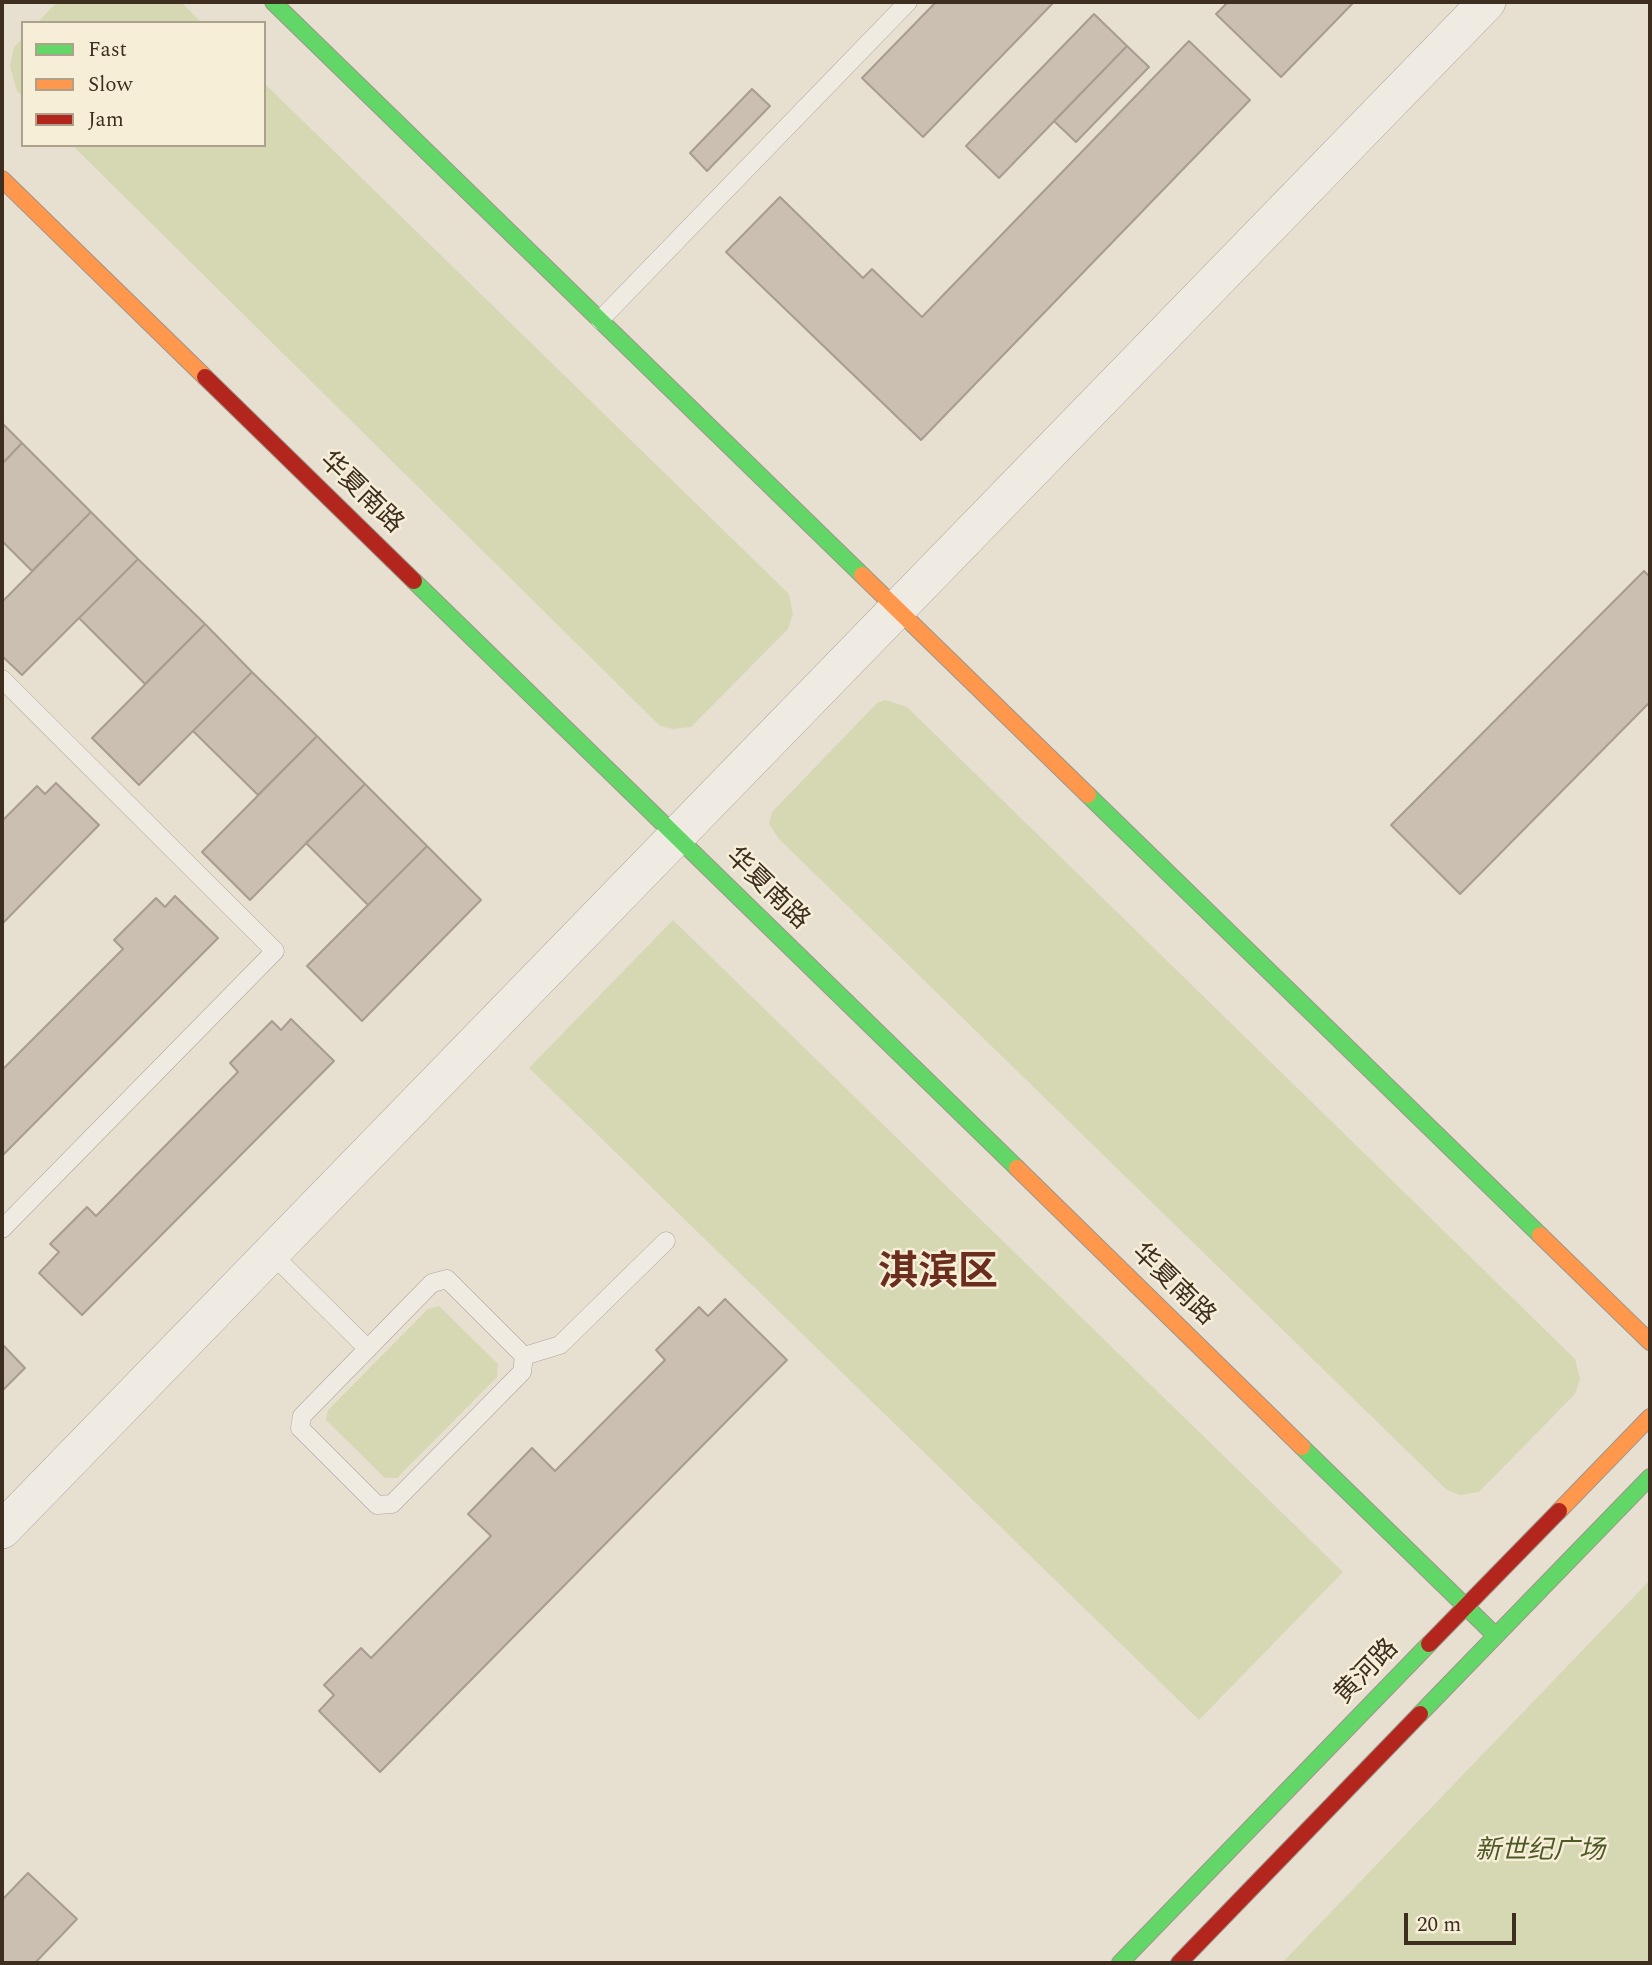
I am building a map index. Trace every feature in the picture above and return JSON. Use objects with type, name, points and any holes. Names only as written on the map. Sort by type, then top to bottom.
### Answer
[{"type":"street","points":[[273,2],[1650,1342]]},
{"type":"street","points":[[2,1530],[1487,2]]},
{"type":"street","name":"华夏南路","points":[[2,179],[1496,1636]]},
{"type":"street","name":"黄河路","points":[[1120,1963],[1650,1417]]},
{"type":"street","points":[[1179,1963],[1650,1477]]},
{"type":"lane","points":[[600,320],[908,2]]},
{"type":"lane","points":[[2,679],[275,951],[2,1228]]},
{"type":"lane","points":[[524,1356],[560,1345],[666,1241]]},
{"type":"lane","points":[[271,1253],[368,1349]]},
{"type":"lane","points":[[447,1279],[524,1356],[522,1372],[392,1504],[377,1504],[300,1428],[302,1416],[432,1283],[447,1279]]},
{"type":"green space","points":[[57,2],[181,2],[200,21],[39,21]]},
{"type":"green space","points":[[21,40],[21,95],[17,91],[10,67],[14,47]]},
{"type":"green space","points":[[266,85],[789,594],[793,614],[788,629],[691,727],[673,729],[660,726],[74,147],[266,147]]},
{"type":"green space","points":[[885,700],[907,707],[1575,1359],[1580,1379],[1575,1394],[1479,1492],[1460,1495],[1447,1490],[779,839],[769,824],[772,812],[877,703]]},
{"type":"green space","points":[[673,920],[1343,1572],[1199,1720],[529,1068]]},
{"type":"green space","points":[[439,1306],[498,1364],[497,1377],[397,1478],[385,1478],[326,1420],[328,1410],[428,1309]]},
{"type":"green space","name":"新世纪广场","points":[[1650,1580],[1650,1963],[1282,1963]]},
{"type":"building","points":[[936,2],[1054,2],[923,137],[862,78]]},
{"type":"building","points":[[1228,2],[1354,2],[1281,77],[1216,14]]},
{"type":"building","points":[[1094,14],[1127,46],[999,178],[966,146]]},
{"type":"building","points":[[1189,41],[1250,100],[921,440],[726,252],[780,197],[863,278],[872,269],[922,317]]},
{"type":"building","points":[[1127,46],[1149,67],[1076,142],[1054,121]]},
{"type":"building","points":[[752,89],[770,106],[707,171],[690,153]]},
{"type":"building","points":[[2,423],[22,443],[2,464]]},
{"type":"building","points":[[22,443],[91,512],[32,571],[2,541],[2,464]]},
{"type":"building","points":[[91,512],[138,559],[22,675],[2,656],[2,602]]},
{"type":"building","points":[[138,559],[205,624],[145,684],[79,618]]},
{"type":"building","points":[[1644,571],[1650,577],[1650,702],[1460,894],[1391,825]]},
{"type":"building","points":[[205,624],[252,672],[139,785],[92,738]]},
{"type":"building","points":[[252,672],[317,736],[258,795],[193,731]]},
{"type":"building","points":[[317,736],[365,784],[250,900],[202,852]]},
{"type":"building","points":[[56,783],[99,825],[2,924],[2,821],[37,786],[45,794]]},
{"type":"building","points":[[365,784],[427,846],[368,905],[306,843]]},
{"type":"building","points":[[427,846],[481,900],[362,1021],[307,966]]},
{"type":"building","points":[[175,896],[218,938],[2,1156],[2,1070],[123,949],[114,940],[156,898],[165,907]]},
{"type":"building","points":[[291,1019],[334,1061],[82,1315],[39,1273],[59,1252],[50,1244],[87,1207],[96,1216],[238,1072],[230,1063],[272,1021],[281,1030]]},
{"type":"building","points":[[725,1299],[787,1360],[380,1772],[319,1711],[334,1695],[324,1685],[361,1648],[371,1658],[491,1536],[468,1514],[532,1448],[555,1471],[665,1360],[656,1350],[699,1307],[708,1316]]},
{"type":"building","points":[[2,1344],[25,1368],[2,1391]]},
{"type":"building","points":[[28,1873],[77,1919],[35,1963],[2,1963],[2,1900]]},
{"type":"traffic: fast","points":[[273,2],[862,575]]},
{"type":"traffic: fast","points":[[414,581],[1017,1168]]},
{"type":"traffic: fast","points":[[1088,795],[1540,1235]]},
{"type":"traffic: fast","points":[[1302,1447],[1496,1636]]},
{"type":"traffic: fast","points":[[1420,1714],[1650,1477]]},
{"type":"traffic: fast","points":[[1120,1963],[1429,1644]]},
{"type":"traffic: slow","points":[[2,179],[205,377]]},
{"type":"traffic: slow","points":[[862,575],[1088,795]]},
{"type":"traffic: slow","points":[[1017,1168],[1302,1447]]},
{"type":"traffic: slow","points":[[1540,1235],[1650,1342]]},
{"type":"traffic: slow","points":[[1559,1511],[1650,1417]]},
{"type":"traffic: jam","points":[[205,377],[414,581]]},
{"type":"traffic: jam","points":[[1429,1644],[1559,1511]]},
{"type":"traffic: jam","points":[[1179,1963],[1420,1714]]},
{"type":"district","name":"淇滨区","points":[[938,1276]]}]
